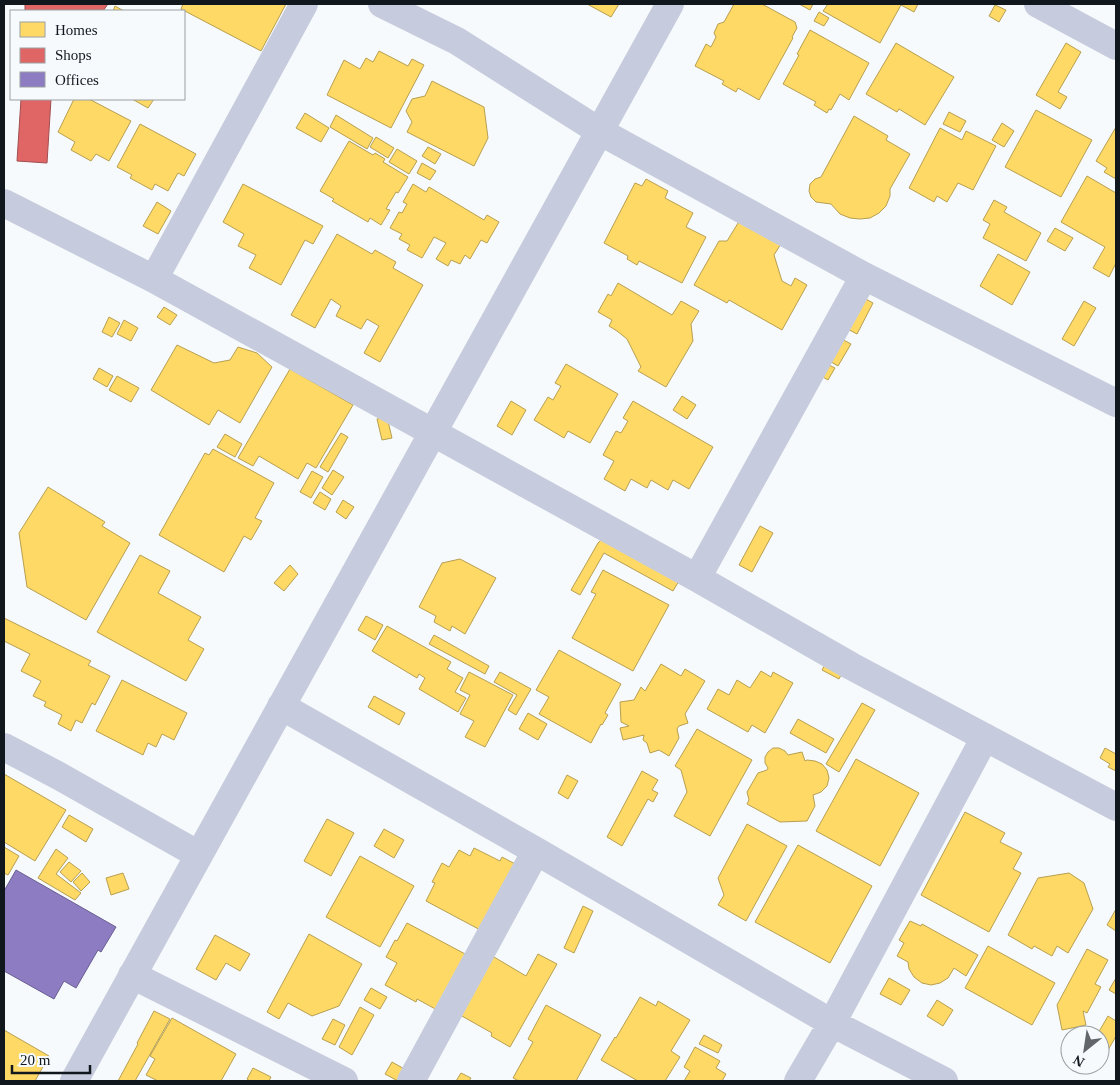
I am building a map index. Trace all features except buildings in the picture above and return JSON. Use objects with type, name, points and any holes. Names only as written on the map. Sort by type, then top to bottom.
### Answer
[{"type":"street","points":[[154,279],[304,4]]},
{"type":"street","points":[[382,4],[457,41],[599,132],[864,276],[1116,403]]},
{"type":"street","points":[[74,1081],[670,4]]},
{"type":"street","points":[[1038,4],[1116,46]]},
{"type":"street","points":[[4,203],[154,279],[697,578],[851,666],[1116,807]]},
{"type":"street","points":[[697,578],[864,276]]},
{"type":"street","points":[[282,706],[832,1023],[944,1081]]},
{"type":"street","points":[[798,1081],[832,1023],[985,737]]},
{"type":"street","points":[[4,747],[198,855]]},
{"type":"street","points":[[411,1081],[536,851]]},
{"type":"street","points":[[132,975],[344,1081]]}]
